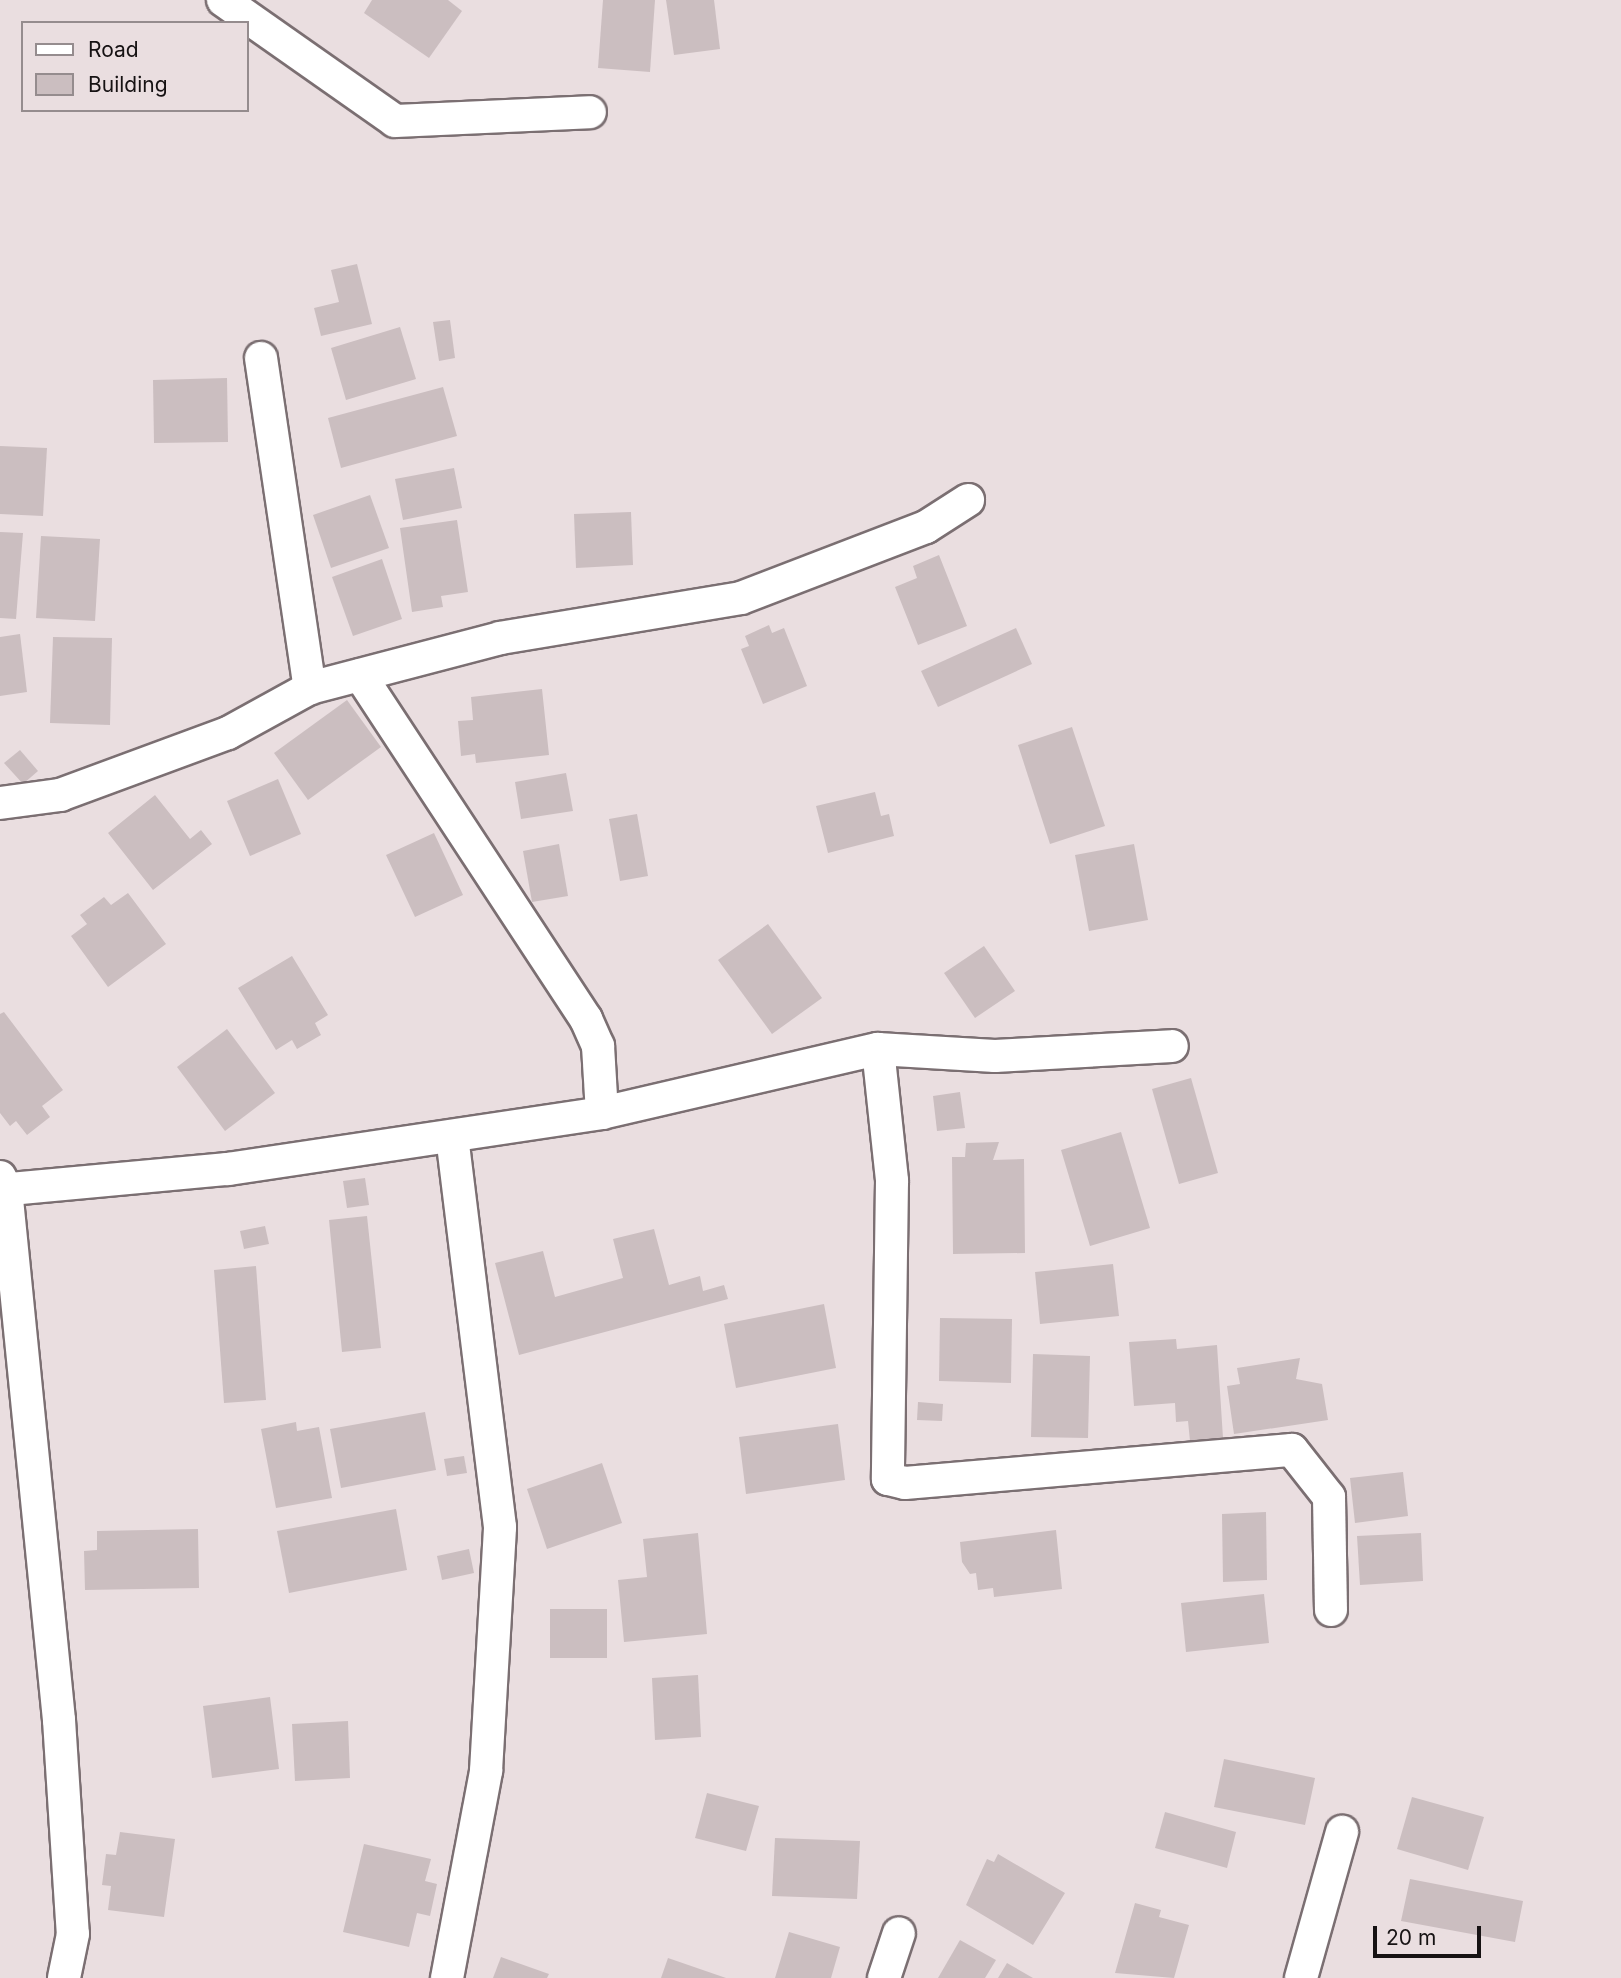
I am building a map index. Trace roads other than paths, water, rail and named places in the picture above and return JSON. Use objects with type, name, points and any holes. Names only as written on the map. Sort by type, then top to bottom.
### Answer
[{"type":"street","points":[[223,0],[395,121],[590,112]]},
{"type":"street","points":[[261,358],[310,688]]},
{"type":"street","points":[[0,803],[60,795],[215,737],[310,688],[500,638],[741,598],[926,527],[968,500]]},
{"type":"street","points":[[360,675],[586,1019],[598,1046],[602,1113]]},
{"type":"street","points":[[64,1978],[73,1934],[59,1720],[2,1185],[228,1169],[602,1113],[878,1049],[995,1056],[1172,1046]]},
{"type":"street","points":[[878,1049],[892,1181],[888,1479],[905,1483],[1292,1450],[1329,1497],[1331,1610]]},
{"type":"street","points":[[447,1978],[486,1771],[500,1527],[452,1136]]},
{"type":"street","points":[[1301,1978],[1342,1832]]},
{"type":"street","points":[[884,1978],[899,1933]]}]
